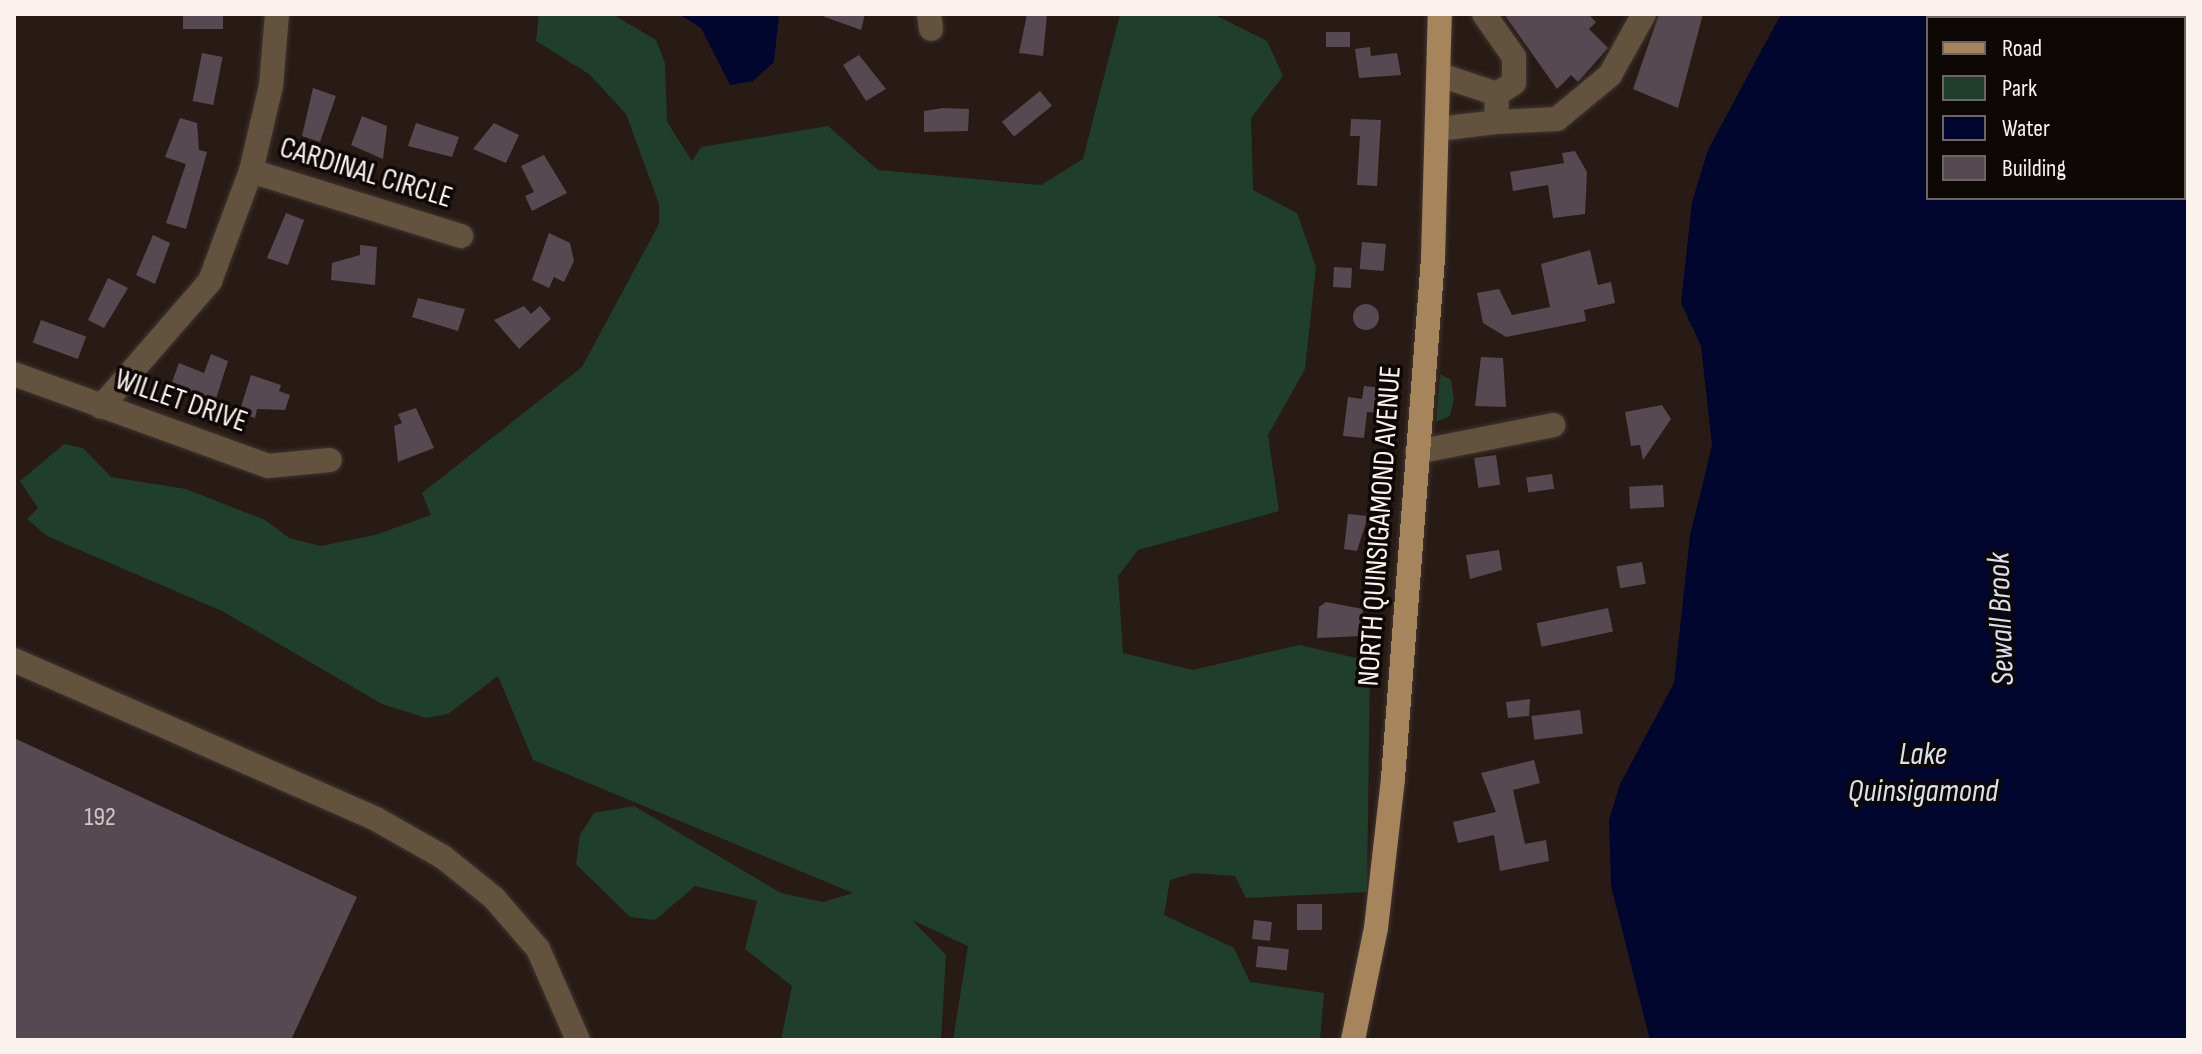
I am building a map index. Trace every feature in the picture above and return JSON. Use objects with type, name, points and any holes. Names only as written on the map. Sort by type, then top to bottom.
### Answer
[{"type":"main road","name":"NORTH QUINSIGAMOND AVENUE","points":[[1353,1040],[1388,832],[1439,129],[1440,14]]},
{"type":"street","points":[[101,407],[210,281],[251,171],[271,86],[277,14]]},
{"type":"street","points":[[1484,14],[1516,64],[1514,83],[1497,94]]},
{"type":"street","points":[[1439,129],[1496,122],[1538,123],[1574,110],[1620,63],[1644,14]]},
{"type":"street","points":[[1440,75],[1497,94]]},
{"type":"street","points":[[1496,122],[1497,94]]},
{"type":"street","name":"CARDINAL CIRCLE","points":[[251,171],[461,236]]},
{"type":"street","name":"WILLET DRIVE","points":[[14,374],[268,466],[330,460]]},
{"type":"street","points":[[1417,452],[1553,425]]},
{"type":"street","points":[[14,660],[376,819],[443,857],[494,898],[538,949],[578,1040]]},
{"type":"green space","points":[[539,14],[612,14],[656,40],[665,63],[667,122],[692,161],[701,147],[828,126],[878,170],[1041,185],[1083,159],[1120,14],[1213,14],[1267,41],[1283,76],[1251,118],[1253,190],[1297,213],[1316,267],[1305,369],[1268,435],[1279,511],[1138,550],[1118,576],[1123,653],[1193,670],[1299,645],[1370,661],[1367,892],[1246,898],[1235,876],[1193,873],[1170,880],[1164,915],[1234,948],[1250,982],[1324,993],[1320,1040],[953,1040],[968,946],[912,920],[946,955],[941,1040],[781,1040],[792,986],[745,949],[757,901],[695,886],[655,920],[630,917],[576,864],[580,835],[594,813],[634,806],[781,893],[823,902],[853,893],[533,760],[498,676],[448,714],[426,718],[382,704],[222,611],[47,536],[27,519],[38,508],[20,481],[64,444],[83,448],[111,477],[186,489],[265,520],[289,538],[321,546],[375,535],[431,515],[422,493],[582,367],[659,224],[659,204],[626,114],[589,74],[536,41]]},
{"type":"green space","points":[[1440,374],[1451,380],[1454,399],[1450,416],[1436,422]]},
{"type":"water","points":[[679,14],[779,14],[774,62],[753,81],[730,85],[701,28]]},
{"type":"water","name":"Lake Quinsigamond","points":[[1781,14],[2188,14],[2188,1040],[1650,1040],[1611,886],[1609,820],[1620,784],[1674,683],[1690,536],[1712,445],[1701,346],[1681,303],[1692,202],[1708,150]]},
{"type":"building","points":[[183,14],[223,14],[223,29],[183,29]]},
{"type":"building","points":[[817,14],[865,14],[861,30]]},
{"type":"building","points":[[1027,14],[1047,14],[1043,56],[1019,53]]},
{"type":"building","points":[[1504,14],[1588,14],[1596,22],[1589,29],[1608,48],[1578,82],[1571,75],[1557,89]]},
{"type":"building","points":[[1659,14],[1703,14],[1678,108],[1633,89]]},
{"type":"building","points":[[1326,32],[1350,32],[1350,47],[1326,47]]},
{"type":"building","points":[[1370,47],[1371,56],[1397,53],[1401,75],[1359,78],[1355,49]]},
{"type":"building","points":[[202,53],[223,57],[213,105],[193,101]]},
{"type":"building","points":[[859,55],[886,89],[866,101],[843,65]]},
{"type":"building","points":[[313,88],[336,96],[320,142],[302,136]]},
{"type":"building","points":[[1040,91],[1052,106],[1014,137],[1002,122]]},
{"type":"building","points":[[969,109],[968,131],[924,132],[924,111]]},
{"type":"building","points":[[362,116],[387,126],[383,159],[351,145]]},
{"type":"building","points":[[180,118],[197,123],[199,150],[207,152],[186,229],[166,223],[186,164],[165,157]]},
{"type":"building","points":[[1351,119],[1381,120],[1377,186],[1357,185],[1360,136],[1350,136]]},
{"type":"building","points":[[416,123],[459,137],[452,157],[408,146]]},
{"type":"building","points":[[494,123],[519,135],[506,163],[473,149]]},
{"type":"building","points":[[1575,151],[1587,172],[1585,214],[1553,218],[1548,185],[1513,191],[1510,172],[1564,163],[1562,153]]},
{"type":"building","points":[[544,155],[567,193],[532,211],[525,196],[534,192],[521,166]]},
{"type":"building","points":[[286,213],[304,220],[288,265],[267,258]]},
{"type":"building","points":[[549,233],[570,243],[574,261],[564,282],[554,277],[549,288],[532,280]]},
{"type":"building","points":[[153,235],[170,243],[155,284],[136,275]]},
{"type":"building","points":[[1362,242],[1386,244],[1384,271],[1360,269]]},
{"type":"building","points":[[360,245],[377,247],[375,285],[331,280],[332,263],[360,255]]},
{"type":"building","points":[[1590,250],[1598,285],[1611,282],[1615,303],[1584,310],[1586,321],[1506,337],[1483,323],[1477,293],[1499,289],[1512,315],[1550,307],[1541,264]]},
{"type":"building","points":[[1334,267],[1352,268],[1351,288],[1333,287]]},
{"type":"building","points":[[108,278],[128,288],[104,328],[88,320]]},
{"type":"building","points":[[418,298],[465,309],[458,331],[412,317]]},
{"type":"building","points":[[1366,304],[1375,308],[1379,317],[1375,326],[1366,330],[1357,326],[1353,317],[1357,308]]},
{"type":"building","points":[[524,306],[531,314],[540,306],[551,319],[519,349],[494,320]]},
{"type":"building","points":[[41,320],[86,336],[78,359],[33,343]]},
{"type":"building","points":[[211,354],[228,361],[215,402],[172,382],[179,363],[204,373]]},
{"type":"building","points":[[1481,357],[1503,358],[1506,407],[1475,406]]},
{"type":"building","points":[[251,375],[281,385],[279,391],[290,395],[285,410],[257,409],[255,418],[239,413]]},
{"type":"building","points":[[1364,386],[1383,388],[1380,413],[1367,412],[1364,438],[1343,436],[1348,397],[1362,399]]},
{"type":"building","points":[[1662,405],[1671,419],[1643,460],[1640,445],[1631,446],[1625,412]]},
{"type":"building","points":[[416,408],[434,448],[398,462],[394,426],[402,423],[398,414]]},
{"type":"building","points":[[1496,455],[1500,485],[1478,488],[1474,458]]},
{"type":"building","points":[[1552,474],[1554,489],[1528,492],[1526,478]]},
{"type":"building","points":[[1663,485],[1664,507],[1630,509],[1629,487]]},
{"type":"building","points":[[1348,514],[1368,516],[1357,551],[1344,549]]},
{"type":"building","points":[[1499,550],[1502,570],[1470,579],[1466,555]]},
{"type":"building","points":[[1642,562],[1646,584],[1620,588],[1616,567]]},
{"type":"building","points":[[1326,602],[1363,609],[1361,636],[1317,638],[1319,607]]},
{"type":"building","points":[[1608,608],[1613,631],[1542,647],[1537,623]]},
{"type":"building","points":[[1530,699],[1529,716],[1508,718],[1506,702]]},
{"type":"building","points":[[1580,710],[1583,734],[1534,740],[1531,716]]},
{"type":"building","points":[[14,738],[357,897],[291,1040],[14,1040]]},
{"type":"building","points":[[1534,760],[1540,783],[1513,790],[1525,844],[1546,840],[1549,861],[1500,871],[1494,835],[1458,843],[1453,822],[1496,812],[1481,773]]},
{"type":"building","points":[[1297,904],[1322,904],[1322,930],[1297,930]]},
{"type":"building","points":[[1254,920],[1272,922],[1270,941],[1252,939]]},
{"type":"building","points":[[1258,946],[1289,949],[1287,970],[1256,967]]},
{"type":"water label","name":"Sewall Brook","points":[[2002,619]]}]
